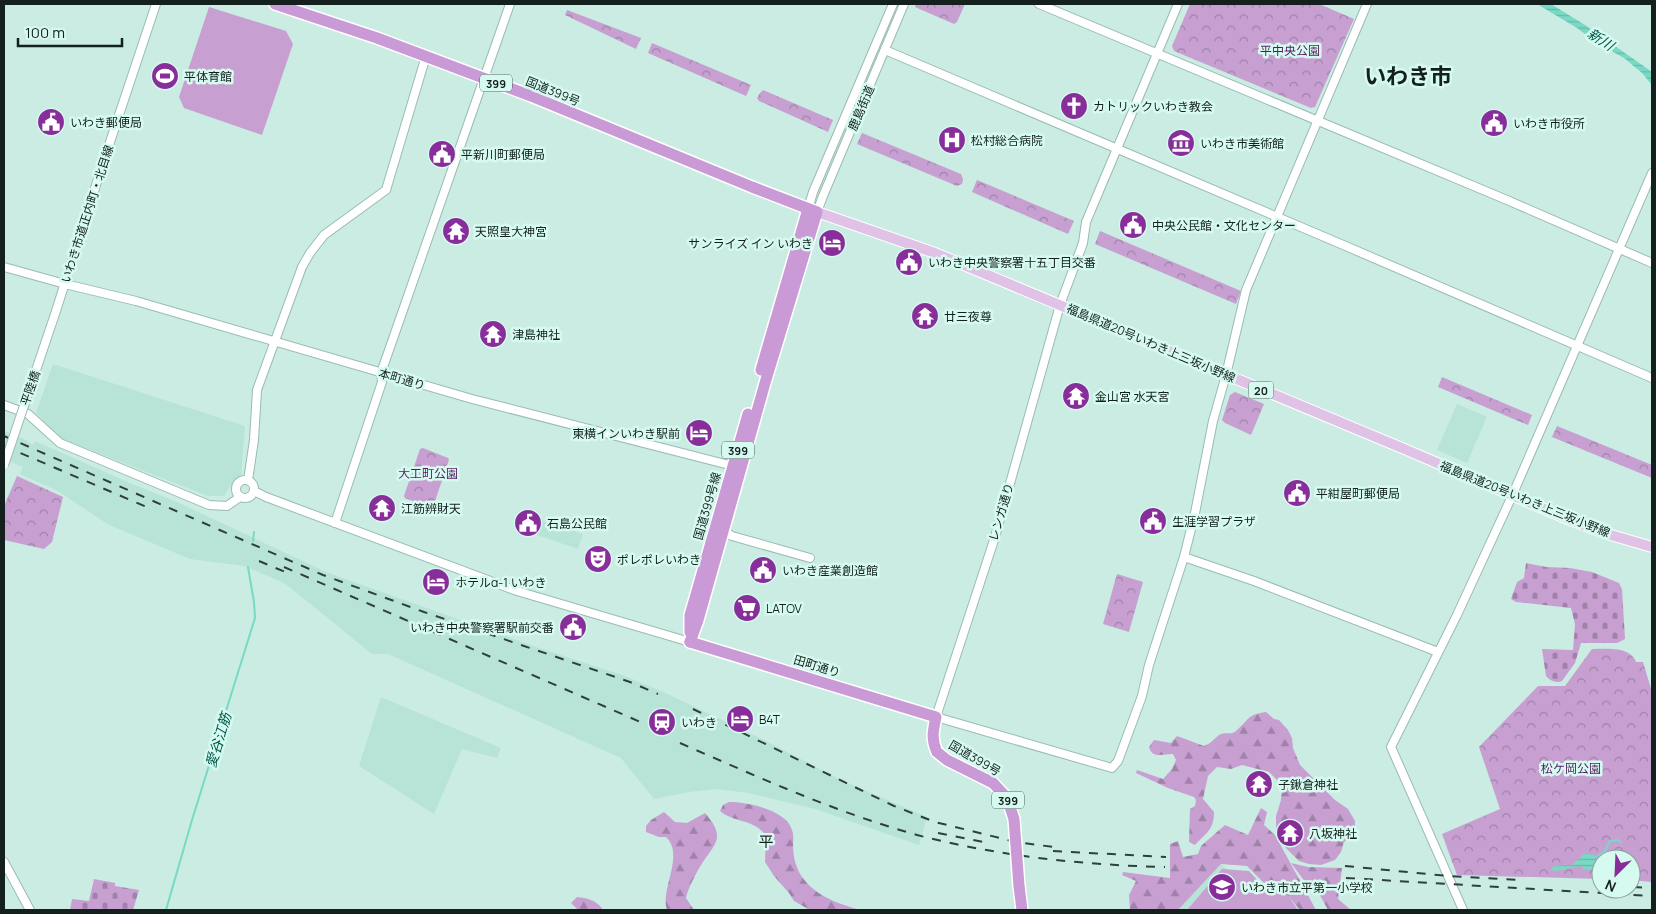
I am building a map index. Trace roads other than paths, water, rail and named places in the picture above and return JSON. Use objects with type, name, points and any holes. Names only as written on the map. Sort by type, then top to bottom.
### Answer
[{"type":"highway","name":"国道399号","points":[[275,4],[484,78],[713,172],[813,210]]},
{"type":"highway","name":"国道399号線","points":[[690,642],[690,615],[765,383],[813,210]]},
{"type":"highway","name":"国道399号線","points":[[690,642],[724,531],[737,467]]},
{"type":"highway","name":"田町通り","points":[[690,642],[936,717]]},
{"type":"highway","name":"国道399号","points":[[936,717],[932,738],[937,752],[948,760],[993,783],[1007,798],[1014,819],[1022,910]]},
{"type":"main road","name":"福島県道20号いわき上三坂小野線","points":[[813,210],[935,253],[1393,444],[1512,496],[1604,533],[1652,547]]},
{"type":"street","name":"いわき市道正内町・北目線","points":[[56,311],[156,4]]},
{"type":"street","points":[[335,523],[382,382],[381,373],[510,4]]},
{"type":"street","name":"鹿島街道","points":[[813,210],[813,192],[893,4]]},
{"type":"street","name":"鹿島街道","points":[[813,210],[823,196],[904,4]]},
{"type":"street","points":[[1039,4],[1652,263]]},
{"type":"street","name":"レンガ通り","points":[[936,717],[995,536],[1060,305],[1083,243],[1086,222],[1178,4]]},
{"type":"street","points":[[936,717],[1112,768],[1118,761],[1142,696],[1149,665],[1184,557],[1195,513],[1213,421],[1246,290],[1368,4]]},
{"type":"street","points":[[885,50],[1276,218],[1466,296],[1652,378]]},
{"type":"street","points":[[248,480],[254,440],[257,390],[302,267],[324,235],[386,190],[426,56]]},
{"type":"street","points":[[1463,910],[1391,747],[1512,496],[1652,173]]},
{"type":"street","name":"本町通り","points":[[4,267],[136,301],[470,398],[737,467]]},
{"type":"street","name":"平陸橋","points":[[4,465],[56,311]]},
{"type":"street","points":[[4,406],[28,414],[60,443],[209,505],[226,506],[240,497],[249,497],[254,491]]},
{"type":"street","points":[[240,497],[236,492],[236,486],[242,480],[248,480],[252,484],[254,491],[266,497],[517,591],[690,642]]},
{"type":"street","points":[[724,531],[732,536],[810,558]]},
{"type":"street","points":[[1184,557],[1263,584],[1438,652]]},
{"type":"street","points":[[4,862],[30,910]]},
{"type":"water","name":"新川","points":[[1537,4],[1551,4],[1585,25],[1652,72],[1652,85],[1642,73],[1624,58]]},
{"type":"water","points":[[1584,854],[1591,855],[1591,870],[1583,869],[1582,866],[1559,871],[1551,870],[1555,866],[1572,865]]},
{"type":"waterway","points":[[253,541],[254,532]]},
{"type":"waterway","name":"愛谷江筋","points":[[166,910],[255,618],[248,567]]},
{"type":"waterway","points":[[1606,849],[1610,841],[1618,840],[1621,842]]},
{"type":"railway","points":[[4,436],[323,575],[424,612],[630,682],[658,694]]},
{"type":"railway","points":[[4,446],[149,508]]},
{"type":"railway","points":[[259,561],[290,574]]},
{"type":"railway","points":[[284,567],[645,724]]},
{"type":"railway","points":[[693,709],[894,806],[935,822],[1016,842],[1061,848]]},
{"type":"railway","points":[[680,743],[827,805],[917,835],[1009,854],[1071,862],[1165,867]]},
{"type":"railway","points":[[938,833],[989,843]]},
{"type":"railway","points":[[1053,851],[1166,857]]},
{"type":"railway","points":[[1345,866],[1448,876],[1520,880]]},
{"type":"railway","points":[[1346,878],[1652,896]]},
{"type":"railway","points":[[1641,887],[1652,888]]},
{"type":"place","name":"平体育館","points":[[165,76]]},
{"type":"place","name":"カトリックいわき教会","points":[[1074,106]]},
{"type":"place","name":"いわき郵便局","points":[[51,122]]},
{"type":"place","name":"いわき市役所","points":[[1494,123]]},
{"type":"place","name":"松村総合病院","points":[[952,140]]},
{"type":"place","name":"いわき市美術館","points":[[1181,143]]},
{"type":"place","name":"平新川町郵便局","points":[[442,154]]},
{"type":"place","name":"中央公民館・文化センター","points":[[1133,225]]},
{"type":"place","name":"天照皇大神宮","points":[[456,231]]},
{"type":"place","name":"サンライズ イン いわき","points":[[832,243]]},
{"type":"place","name":"いわき中央警察署十五丁目交番","points":[[909,262]]},
{"type":"place","name":"廿三夜尊","points":[[925,316]]},
{"type":"place","name":"津島神社","points":[[493,334]]},
{"type":"place","name":"金山宮 水天宮","points":[[1076,396]]},
{"type":"place","name":"東横インいわき駅前","points":[[699,433]]},
{"type":"place","name":"平紺屋町郵便局","points":[[1297,493]]},
{"type":"place","name":"江筋辨財天","points":[[382,508]]},
{"type":"place","name":"生涯学習プラザ","points":[[1153,521]]},
{"type":"place","name":"石島公民館","points":[[528,523]]},
{"type":"place","name":"ポレポレいわき","points":[[598,559]]},
{"type":"place","name":"いわき産業創造館","points":[[763,570]]},
{"type":"place","name":"ホテルα-1 いわき","points":[[436,582]]},
{"type":"place","name":"LATOV","points":[[747,608]]},
{"type":"place","name":"いわき中央警察署駅前交番","points":[[573,627]]},
{"type":"place","name":"B4T","points":[[740,719]]},
{"type":"place","name":"いわき","points":[[662,722]]},
{"type":"place","name":"子鍬倉神社","points":[[1259,784]]},
{"type":"place","name":"八坂神社","points":[[1290,833]]},
{"type":"place","name":"いわき市立平第一小学校","points":[[1222,887]]},
{"type":"district","name":"いわき市","points":[[1408,76]]},
{"type":"district","name":"平","points":[[766,841]]},
{"type":"park label","name":"平中央公園","points":[[1290,50]]},
{"type":"park label","name":"大工町公園","points":[[428,473]]},
{"type":"park label","name":"松ケ岡公園","points":[[1571,768]]}]
